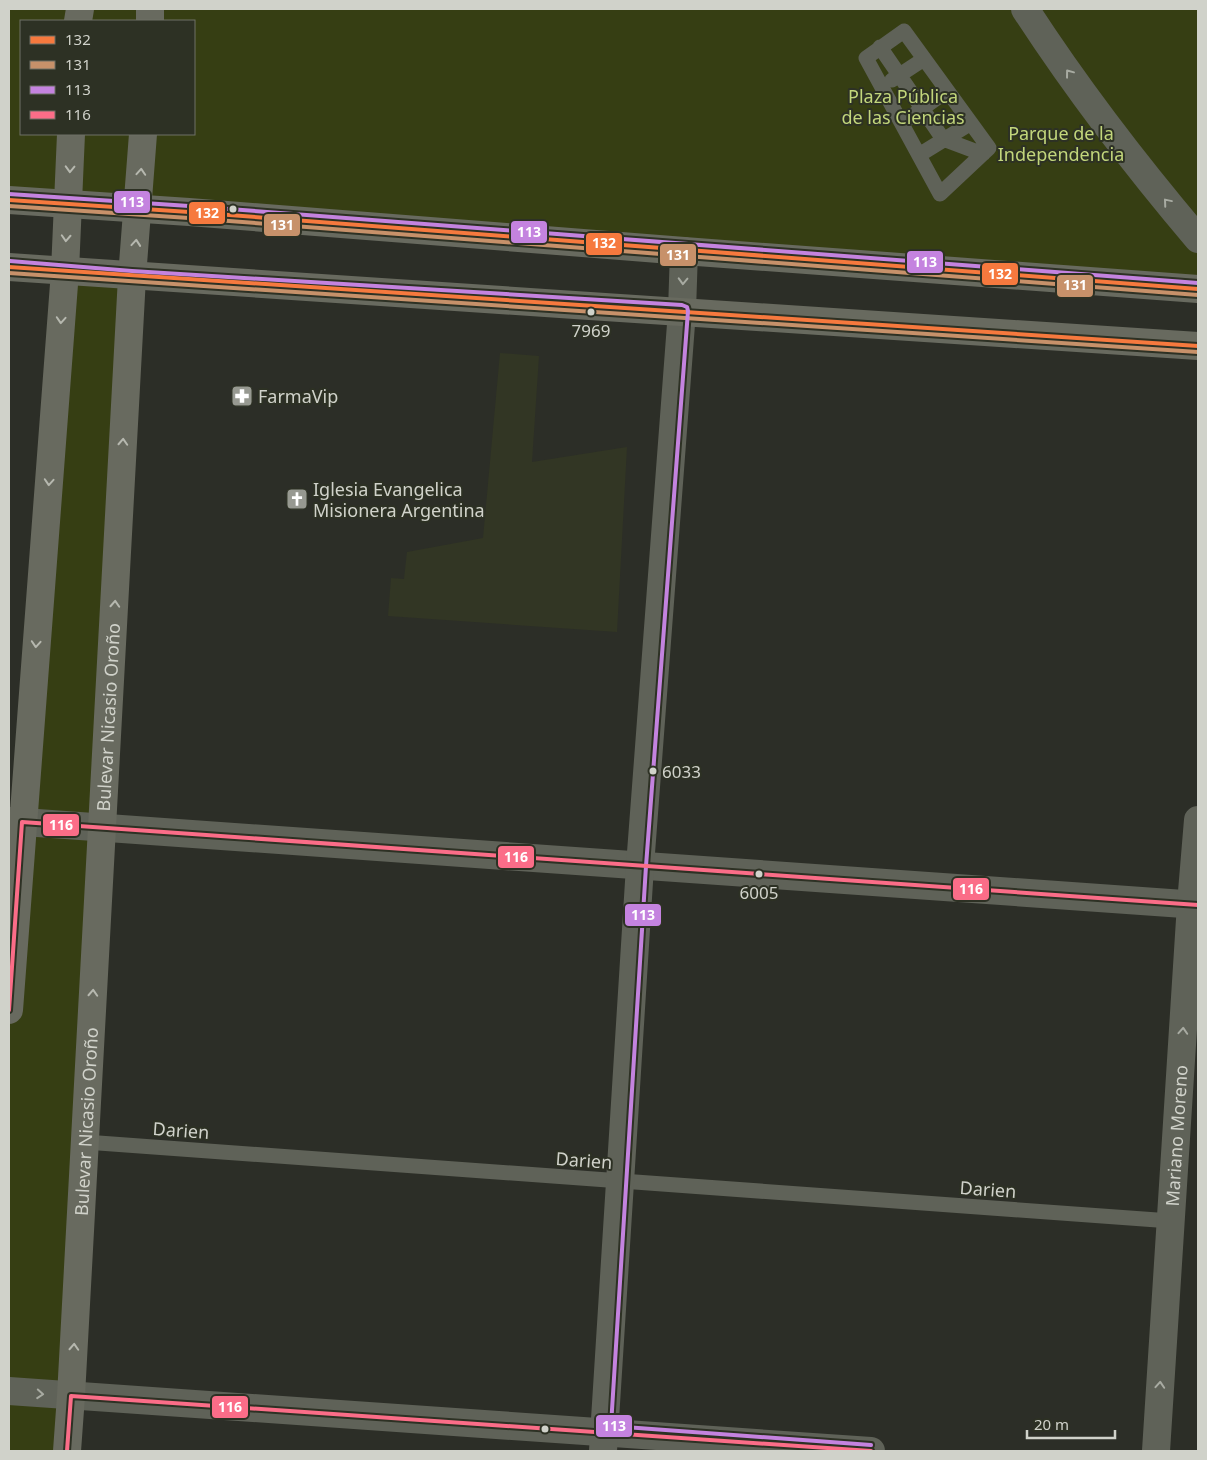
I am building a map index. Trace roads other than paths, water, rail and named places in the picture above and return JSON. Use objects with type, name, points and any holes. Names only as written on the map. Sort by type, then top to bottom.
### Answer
[{"type":"main road","points":[[9,1010],[16,822],[65,271],[71,135]]},
{"type":"main road","name":"Bulevar Nicasio Oroño","points":[[67,1451],[72,1396],[132,277],[143,135]]},
{"type":"main road","points":[[9,200],[1198,289]]},
{"type":"main road","points":[[9,267],[132,277],[682,311],[1198,346]]},
{"type":"street","points":[[1025,9],[1051,49],[1145,174],[1198,239]]},
{"type":"street","points":[[603,1442],[640,866],[682,311],[684,251]]},
{"type":"street","name":"Mariano Moreno","points":[[1156,1451],[1171,1221],[1188,1102],[1198,820]]},
{"type":"street","points":[[16,822],[1195,904]]},
{"type":"street","points":[[9,1391],[603,1442],[871,1451]]},
{"type":"lane","points":[[904,31],[971,123],[986,151],[940,194],[866,58],[904,31]]},
{"type":"lane","points":[[880,48],[943,139],[986,151]]},
{"type":"lane","points":[[882,86],[924,60]]},
{"type":"lane","points":[[902,123],[947,91]]},
{"type":"lane","points":[[919,154],[971,123]]},
{"type":"lane","name":"Darien","points":[[86,1142],[1171,1221]]},
{"type":"place","name":"7969","points":[[591,312]]},
{"type":"place","name":"FarmaVip","points":[[242,396]]},
{"type":"place","name":"Iglesia Evangelica Misionera Argentina","points":[[297,499]]},
{"type":"place","name":"6033","points":[[653,771]]},
{"type":"place","name":"6005","points":[[759,874]]},
{"type":"park label","name":"Plaza Pública de las Ciencias","points":[[903,106]]},
{"type":"park label","name":"Parque de la Independencia","points":[[1061,143]]}]
